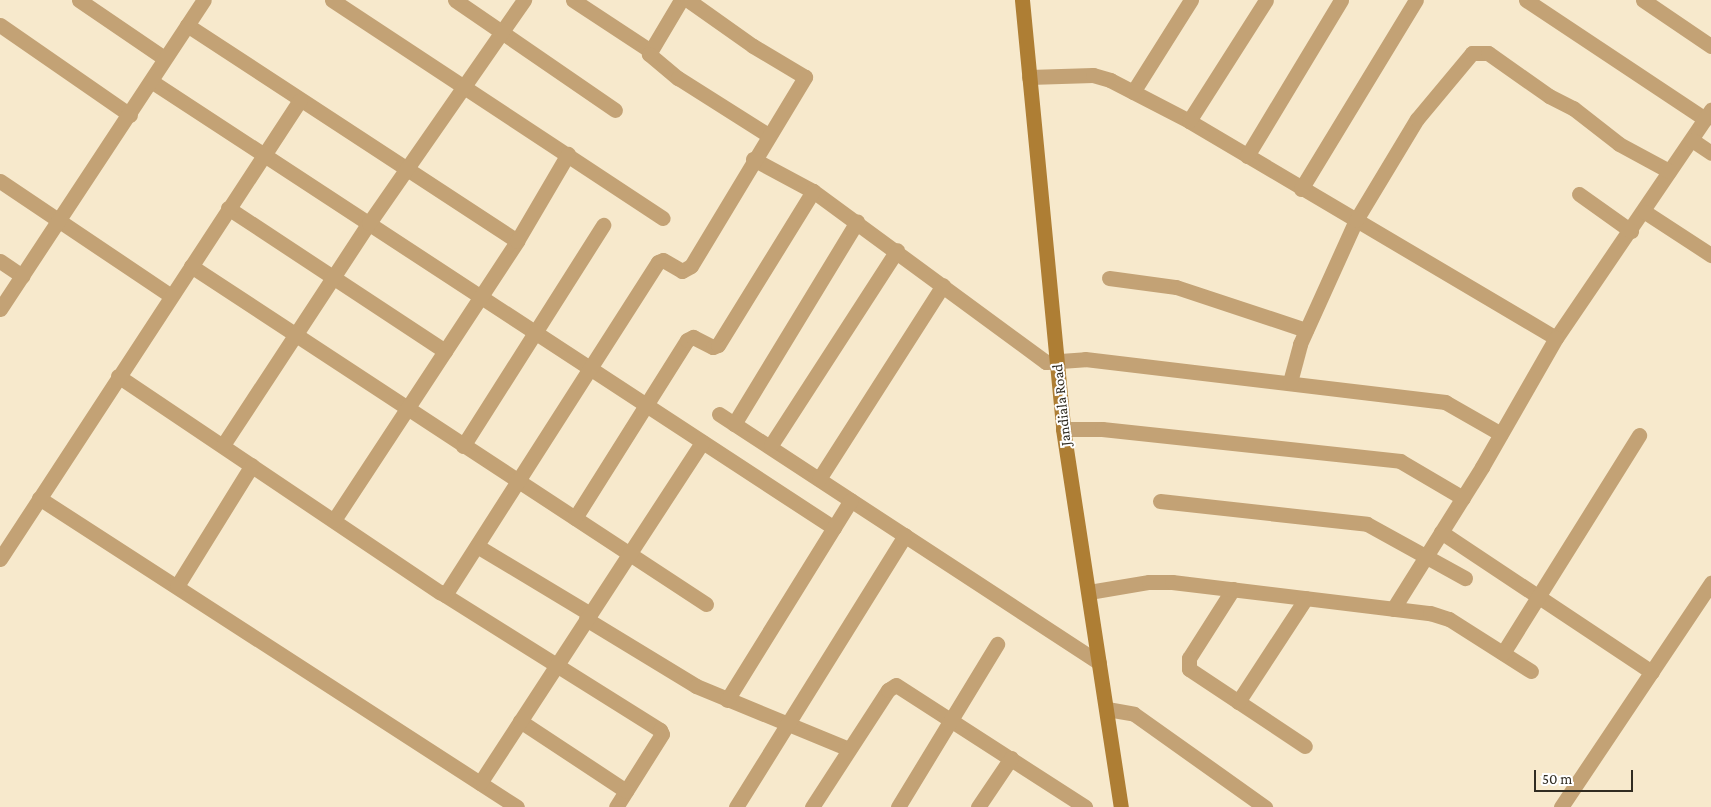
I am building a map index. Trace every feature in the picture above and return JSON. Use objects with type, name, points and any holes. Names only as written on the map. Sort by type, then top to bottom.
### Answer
[{"type":"street","points":[[80,0],[164,58]]},
{"type":"street","points":[[0,309],[130,115],[164,58],[203,0]]},
{"type":"street","points":[[332,0],[663,218]]},
{"type":"street","points":[[455,0],[614,110]]},
{"type":"street","points":[[223,446],[370,224],[409,170],[464,86],[524,0]]},
{"type":"street","points":[[574,0],[649,50],[651,58],[678,78],[768,135]]},
{"type":"street","points":[[649,50],[681,0]]},
{"type":"street","points":[[445,595],[658,262],[663,260],[682,271],[691,266],[804,77],[753,46],[688,0]]},
{"type":"street","name":"Jandiala Road","points":[[1022,0],[1063,429],[1121,807]]},
{"type":"street","points":[[1134,92],[1191,0]]},
{"type":"street","points":[[1189,121],[1266,0]]},
{"type":"street","points":[[1247,156],[1341,0]]},
{"type":"street","points":[[1301,189],[1416,0]]},
{"type":"street","points":[[1392,609],[1501,434],[1556,338],[1644,212],[1708,114],[1526,0]]},
{"type":"street","points":[[1643,0],[1711,46]]},
{"type":"street","points":[[0,25],[130,115]]},
{"type":"street","points":[[187,25],[517,240]]},
{"type":"street","points":[[1290,382],[1306,330],[1356,220],[1417,119],[1476,51],[1488,53],[1548,96],[1573,108],[1619,144],[1669,171]]},
{"type":"street","points":[[1028,77],[1093,75],[1134,92],[1189,121],[1301,189],[1556,338]]},
{"type":"street","points":[[151,81],[834,528]]},
{"type":"street","points":[[0,559],[300,100]]},
{"type":"street","points":[[1692,140],[1711,153]]},
{"type":"street","points":[[334,520],[481,297],[568,154]]},
{"type":"street","points":[[754,159],[813,191],[858,222],[1046,362],[1085,359],[1445,402],[1501,434]]},
{"type":"street","points":[[0,182],[171,296]]},
{"type":"street","points":[[575,518],[687,340],[693,337],[713,347],[718,345],[813,191]]},
{"type":"street","points":[[1579,194],[1631,231]]},
{"type":"street","points":[[228,208],[445,351]]},
{"type":"street","points":[[1644,212],[1711,255]]},
{"type":"street","points":[[734,424],[858,222]]},
{"type":"street","points":[[463,446],[603,225]]},
{"type":"street","points":[[772,446],[897,250]]},
{"type":"street","points":[[0,261],[22,276]]},
{"type":"street","points":[[191,266],[298,334],[463,446],[706,604]]},
{"type":"street","points":[[1109,278],[1176,287],[1306,330]]},
{"type":"street","points":[[819,479],[943,285]]},
{"type":"street","points":[[118,376],[445,595],[662,732],[616,807]]},
{"type":"street","points":[[719,414],[772,446],[819,479],[1099,663]]},
{"type":"street","points":[[1063,429],[1102,428],[1400,461],[1462,498]]},
{"type":"street","points":[[1503,653],[1639,435]]},
{"type":"street","points":[[480,783],[702,442]]},
{"type":"street","points":[[177,586],[252,465]]},
{"type":"street","points":[[39,498],[517,807]]},
{"type":"street","points":[[727,700],[851,500]]},
{"type":"street","points":[[1160,501],[1367,524],[1465,578]]},
{"type":"street","points":[[1441,532],[1652,672]]},
{"type":"street","points":[[736,807],[905,535]]},
{"type":"street","points":[[477,546],[696,686],[849,749]]},
{"type":"street","points":[[1089,592],[1149,582],[1233,589],[1306,598],[1392,609],[1449,619],[1531,671]]},
{"type":"street","points":[[1561,807],[1711,583]]},
{"type":"street","points":[[1233,589],[1188,665],[1198,677],[1305,746]]},
{"type":"street","points":[[1238,702],[1306,598]]},
{"type":"street","points":[[898,807],[954,720],[997,644]]},
{"type":"street","points":[[812,807],[891,686],[907,690],[954,720],[1011,758],[1065,802],[1085,807]]},
{"type":"street","points":[[1107,709],[1134,714],[1266,807]]},
{"type":"street","points":[[520,722],[626,790]]},
{"type":"street","points":[[978,807],[1011,758]]}]
